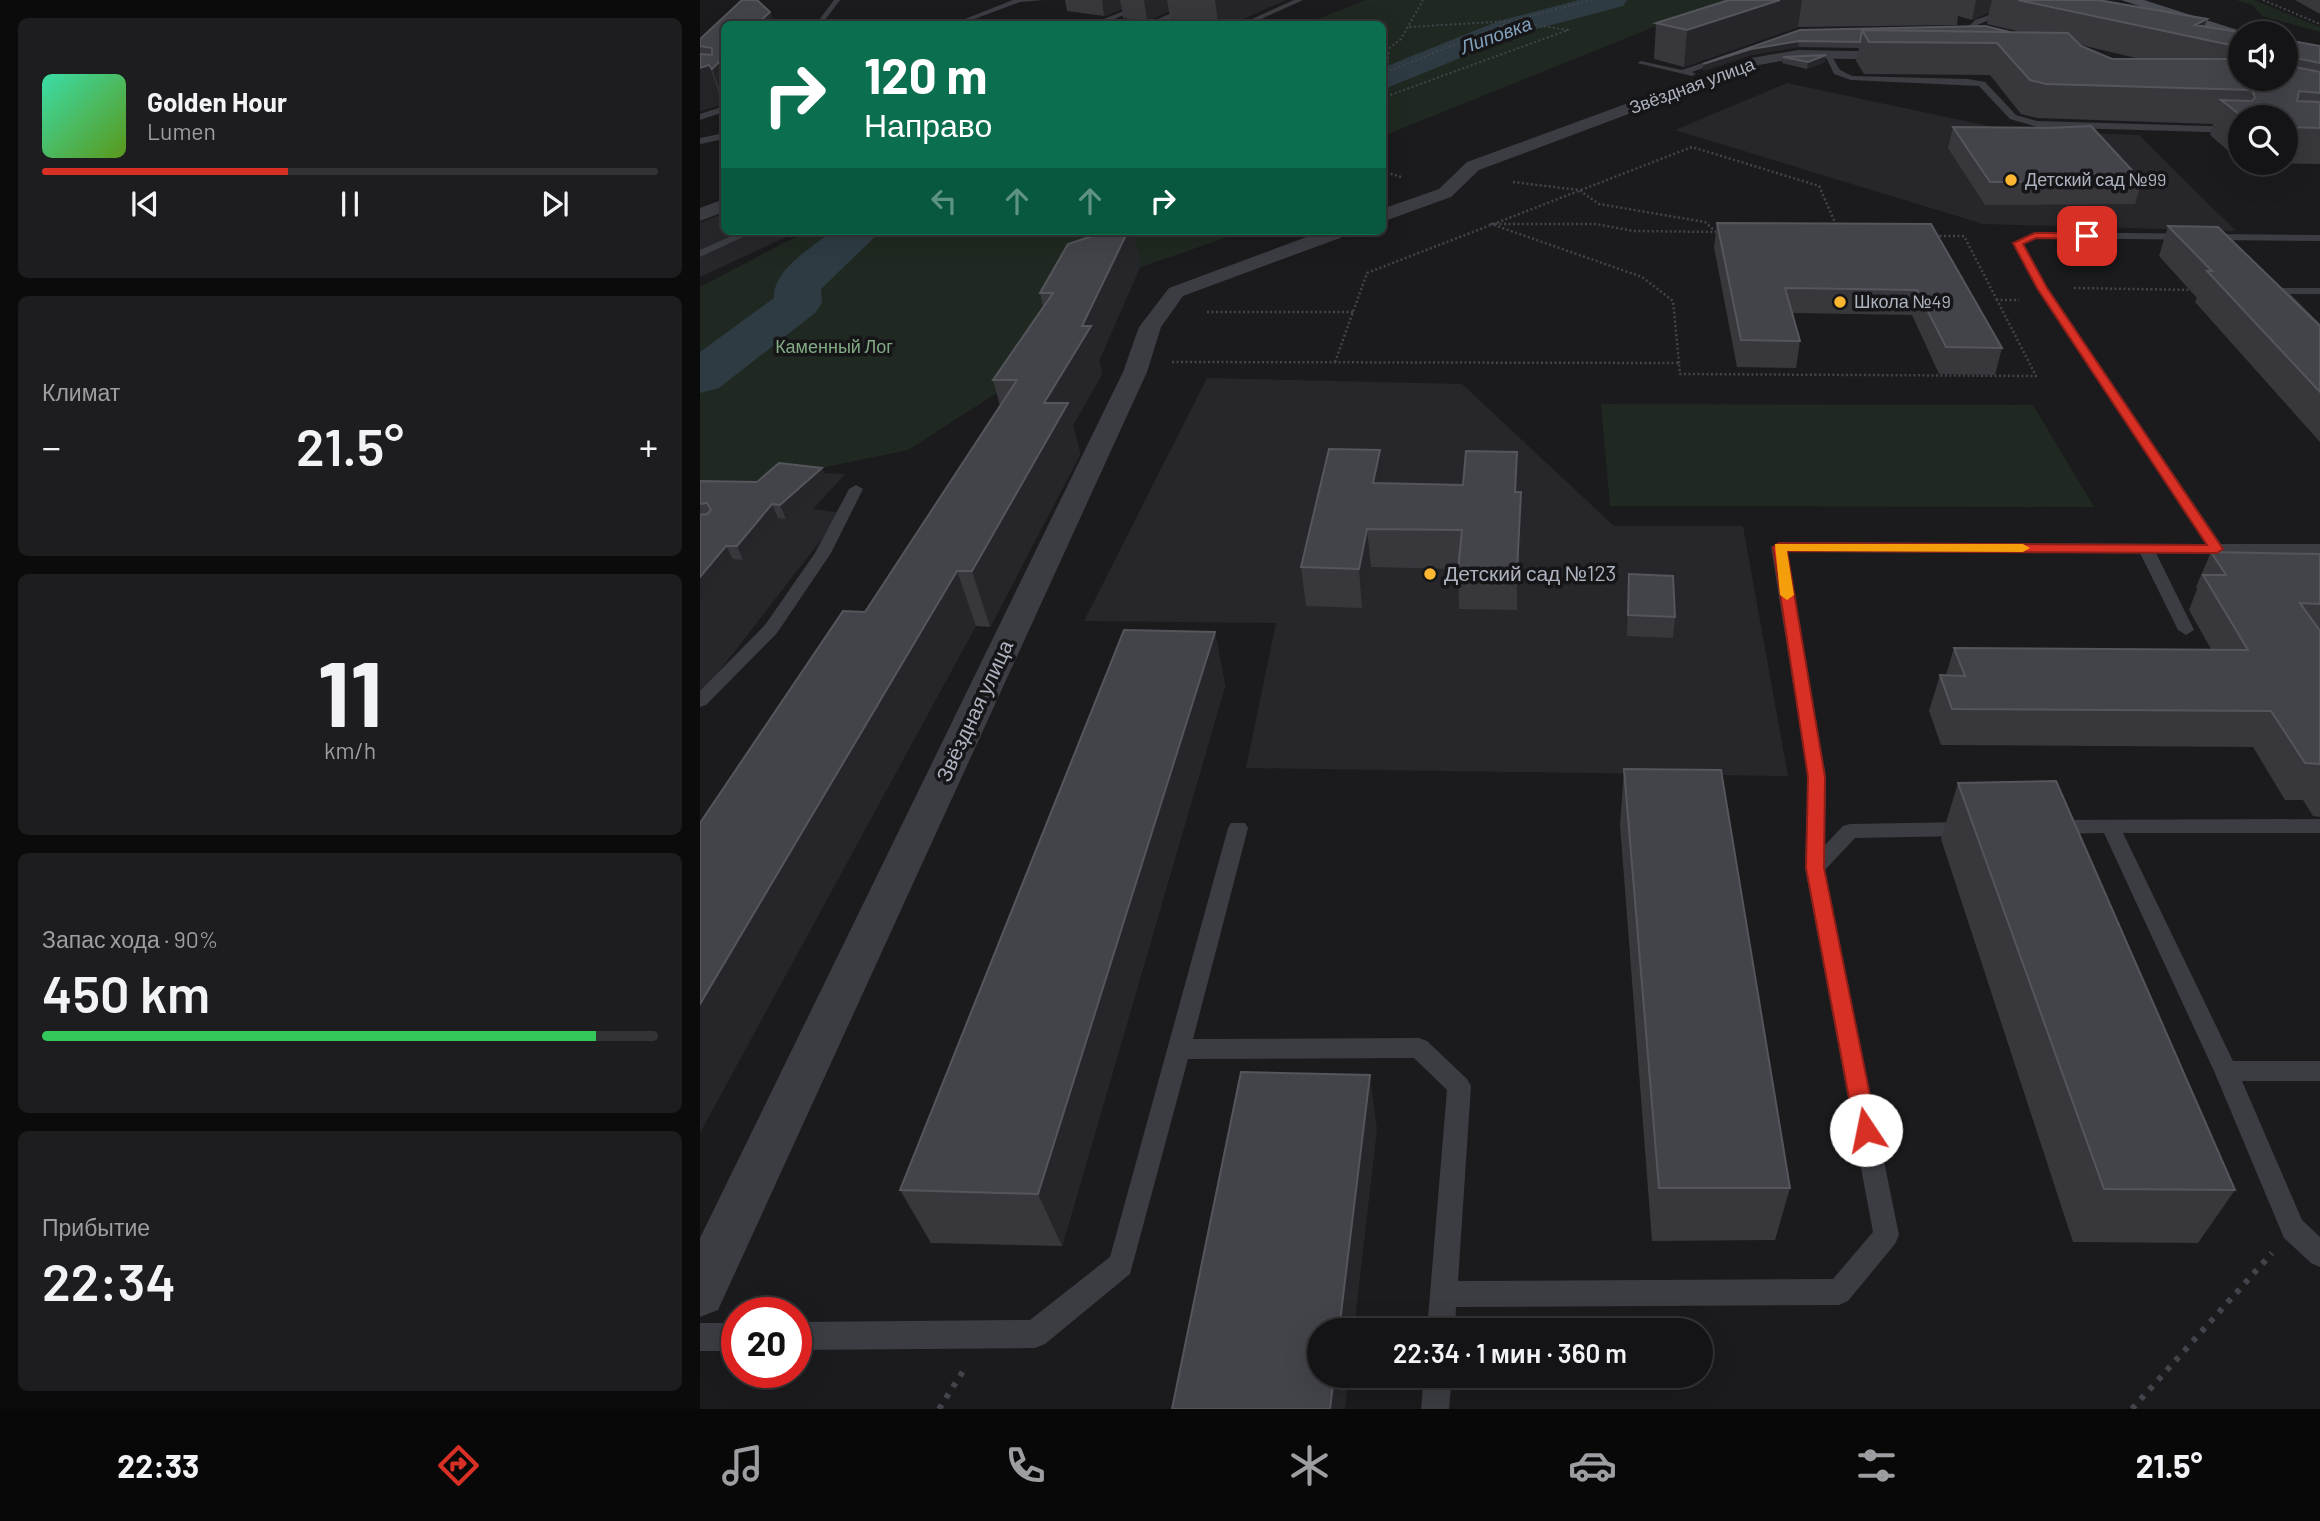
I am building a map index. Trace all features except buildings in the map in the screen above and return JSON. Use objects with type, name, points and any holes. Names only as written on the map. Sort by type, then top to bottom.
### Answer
[{"type":"main road","points":[[2128,0],[2228,30]]},
{"type":"street","points":[[1161,21],[1211,0]]},
{"type":"street","name":"Звёздная улица","points":[[1386,215],[1445,193],[1473,166],[1756,61],[1798,54],[1922,56]]},
{"type":"street","points":[[700,215],[721,206]]},
{"type":"street","name":"Звёздная улица","points":[[700,1292],[1138,361],[1150,327],[1175,292],[1330,235]]},
{"type":"lane","points":[[821,21],[838,0]]},
{"type":"lane","points":[[964,21],[1018,0],[1041,0]]},
{"type":"lane","points":[[1105,21],[1159,0]]},
{"type":"lane","points":[[1252,21],[1300,0]]},
{"type":"lane","points":[[1974,28],[2018,6],[2019,4],[2012,0]]},
{"type":"lane","points":[[1962,21],[1974,28],[2010,36]]},
{"type":"lane","points":[[1683,72],[1734,54]]},
{"type":"lane","points":[[1827,55],[1837,72],[1852,78],[1968,80],[1982,84],[2013,117],[2038,124],[2228,130]]},
{"type":"lane","points":[[1641,63],[1713,78]]},
{"type":"lane","points":[[700,117],[721,110]]},
{"type":"lane","points":[[712,129],[721,133]]},
{"type":"lane","points":[[700,141],[721,135]]},
{"type":"lane","points":[[700,254],[742,235]]},
{"type":"lane","points":[[2217,549],[2042,288],[2018,243],[2035,235],[2320,238]]},
{"type":"lane","points":[[2320,291],[2280,291],[2320,331]]},
{"type":"lane","points":[[700,701],[771,629],[823,554],[856,489]]},
{"type":"lane","points":[[1444,1294],[1839,1292],[1886,1235],[1815,868],[1817,777],[1779,547],[2320,550]]},
{"type":"lane","points":[[2146,549],[2186,630]]},
{"type":"lane","points":[[2110,826],[2226,1071],[2293,1229],[2320,1254]]},
{"type":"lane","points":[[2028,828],[2320,826]]},
{"type":"lane","points":[[812,1336],[1035,1334],[1121,1265],[1238,828]]},
{"type":"lane","points":[[1815,868],[1850,831],[1987,828]]},
{"type":"lane","points":[[1179,1049],[1419,1048],[1459,1086],[1442,1318]]},
{"type":"lane","points":[[2226,1071],[2320,1071]]},
{"type":"lane","points":[[700,1337],[721,1336]]},
{"type":"lane","points":[[1436,1409],[1437,1388]]},
{"type":"path","points":[[1386,65],[1389,52],[1409,27],[1423,0]]},
{"type":"path","points":[[1386,73],[1512,22],[1591,0]]},
{"type":"path","points":[[2263,0],[2320,24]]},
{"type":"path","points":[[1386,96],[1425,80],[1521,50],[1568,30],[1555,25],[1512,22],[1409,27]]},
{"type":"path","points":[[1335,362],[1367,273],[1692,147],[1819,186],[1840,234]]},
{"type":"path","points":[[1462,176],[1578,190],[1599,204],[1705,222],[1715,232]]},
{"type":"path","points":[[1491,224],[1595,223],[1633,231],[1729,232]]},
{"type":"path","points":[[1491,224],[1642,277],[1673,301],[1680,374],[2036,376],[1964,236],[1922,236]]},
{"type":"path","points":[[1997,300],[2031,300],[2042,288],[2196,290]]},
{"type":"path","points":[[1161,312],[1353,312]]},
{"type":"path","points":[[1138,361],[1679,363]]},
{"type":"path","points":[[2132,1409],[2293,1229]]},
{"type":"shaded area","name":"Детский сад №99","points":[[1787,83],[2007,130],[2139,135],[2236,231],[1983,224],[1675,130]]},
{"type":"shaded area","points":[[721,214],[721,235],[790,235],[700,277],[700,223]]},
{"type":"shaded area","name":"Детский сад №123","points":[[1207,378],[1462,384],[1614,526],[1743,526],[1788,776],[1246,768],[1276,623],[1084,621]]},
{"type":"shaded area","points":[[805,472],[845,474],[813,509],[842,513],[700,696],[700,491]]},
{"type":"green space","points":[[1366,0],[1737,0],[1676,18],[1386,135],[1386,21],[1313,21]]},
{"type":"green space","points":[[2236,0],[2254,0],[2320,27],[2320,32],[2298,26],[2298,21],[2280,21],[2262,16],[2252,5]]},
{"type":"green space","name":"Каменный Лог","points":[[799,235],[1233,235],[1078,289],[1003,389],[908,450],[700,493],[700,287]]},
{"type":"green space","points":[[1601,404],[2033,405],[2094,507],[1610,506]]},
{"type":"waterway","name":"Липовка","points":[[1386,78],[1510,27],[1613,0]]},
{"type":"waterway","name":"Липовка","points":[[700,377],[798,303],[797,285],[854,235]]},
{"type":"slow traffic","points":[[1787,595],[1779,547],[2023,548]]},
{"type":"place","name":"Детский сад №99","points":[[2011,180]]},
{"type":"place","name":"Школа №49","points":[[1840,302]]},
{"type":"place","name":"Детский сад №123","points":[[1430,574]]},
{"type":"route","points":[[1866,1130],[1815,868],[1817,777],[1779,547],[2217,549],[2042,288],[2018,243],[2035,235],[2087,236]]}]
